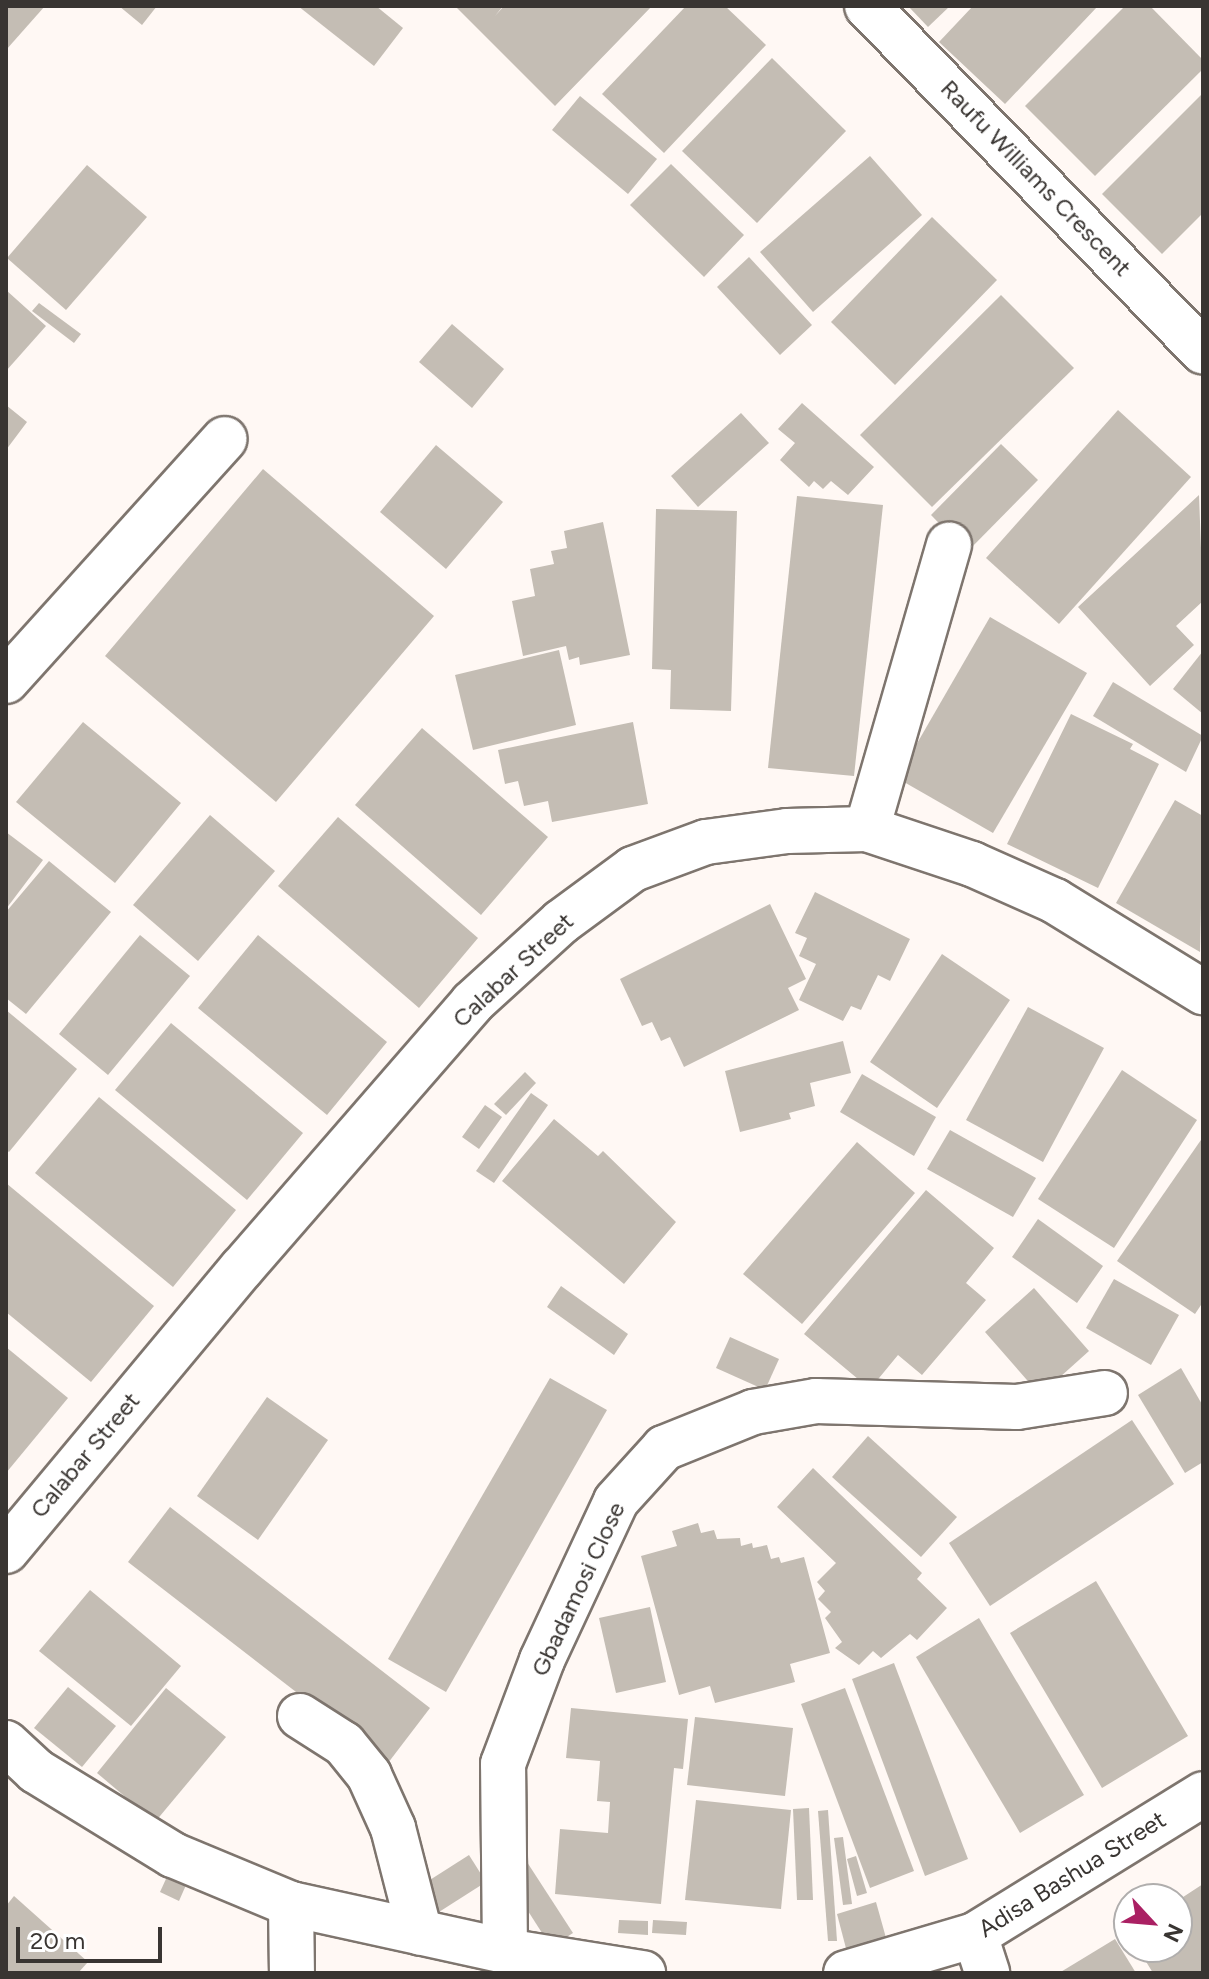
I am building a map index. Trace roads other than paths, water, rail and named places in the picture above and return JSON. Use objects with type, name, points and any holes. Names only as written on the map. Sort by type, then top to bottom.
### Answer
[{"type":"street","name":"Raufu Williams Crescent","points":[[867,6],[1203,352]]},
{"type":"street","points":[[6,681],[225,439]]},
{"type":"street","points":[[867,829],[949,545]]},
{"type":"street","name":"Calabar Street","points":[[6,1551],[472,1003],[561,922],[633,869],[706,842],[787,831],[867,829],[972,864],[1055,901],[1203,992]]},
{"type":"street","name":"Gbadamosi Close","points":[[505,1951],[503,1764],[542,1660],[616,1501],[664,1448],[753,1412],[816,1401],[1017,1407],[1105,1393]]},
{"type":"street","points":[[300,1716],[344,1744],[369,1775],[393,1828],[420,1933]]},
{"type":"street","points":[[6,1743],[36,1771],[173,1855],[291,1904],[505,1951],[643,1973]]},
{"type":"street","name":"Adisa Bashua Street","points":[[846,1973],[981,1954],[1203,1794]]},
{"type":"street","points":[[291,1904],[292,1973]]}]
